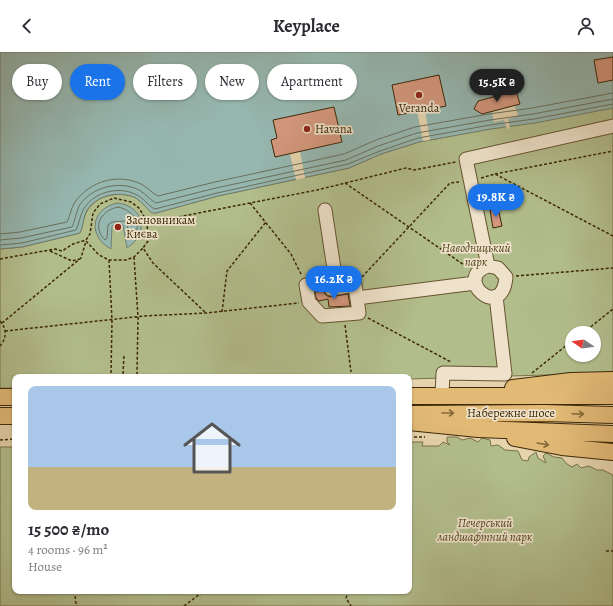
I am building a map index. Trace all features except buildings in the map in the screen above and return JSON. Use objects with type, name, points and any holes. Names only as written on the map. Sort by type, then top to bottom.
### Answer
[{"type":"main road","points":[[447,395],[571,381],[613,380]]},
{"type":"main road","name":"Набережне шосе","points":[[412,396],[613,396]]},
{"type":"main road","points":[[0,397],[12,397]]},
{"type":"main road","name":"Набережне шосе","points":[[412,414],[545,413],[613,415]]},
{"type":"main road","points":[[0,416],[12,416]]},
{"type":"main road","points":[[412,422],[478,429],[613,434]]},
{"type":"main road","points":[[478,429],[555,446],[613,452]]},
{"type":"lane","points":[[488,266],[466,159],[613,126]]},
{"type":"lane","points":[[325,210],[337,288]]},
{"type":"lane","points":[[488,266],[498,268],[506,277],[504,290],[496,296],[483,295],[477,288],[476,279],[480,270],[488,266]]},
{"type":"lane","points":[[357,298],[476,279]]},
{"type":"lane","points":[[329,282],[331,289],[355,285],[359,313],[322,316],[309,302],[306,285],[329,282]]},
{"type":"lane","points":[[447,395],[443,373],[505,374],[496,296]]},
{"type":"path","points":[[495,174],[613,151]]},
{"type":"path","points":[[147,221],[153,221],[164,217],[178,217],[249,203],[406,168],[414,170],[466,159]]},
{"type":"path","points":[[344,183],[476,279]]},
{"type":"path","points":[[2,323],[81,258],[86,240],[90,234],[93,213],[100,204],[114,198],[131,202],[139,208],[147,221],[148,241],[134,257],[126,260],[110,260],[99,255],[86,240]]},
{"type":"path","points":[[249,203],[292,254],[306,285]]},
{"type":"path","points":[[222,312],[227,271],[266,222]]},
{"type":"path","points":[[0,259],[55,250],[62,251],[73,244],[86,240]]},
{"type":"path","points":[[143,248],[153,263],[206,313]]},
{"type":"path","points":[[49,251],[72,261],[81,258]]},
{"type":"path","points":[[134,257],[138,317],[137,374]]},
{"type":"path","points":[[110,260],[112,320],[111,374]]},
{"type":"path","points":[[506,277],[613,268]]},
{"type":"path","points":[[5,331],[138,317],[222,312],[309,302]]},
{"type":"path","points":[[592,326],[613,309]]},
{"type":"path","points":[[359,313],[451,362]]},
{"type":"path","points":[[344,315],[351,372]]},
{"type":"path","points":[[0,321],[5,331],[3,342],[0,346]]},
{"type":"path","points":[[530,374],[565,346]]},
{"type":"path","points":[[123,374],[124,354]]},
{"type":"path","points":[[0,440],[12,440]]},
{"type":"path","points":[[606,551],[613,551]]},
{"type":"path","points":[[75,594],[74,600],[77,606]]},
{"type":"path","points":[[184,606],[200,594]]},
{"type":"path","points":[[348,594],[346,598],[351,606]]},
{"type":"green space","name":"Наводницький парк","points":[[613,106],[613,373],[412,379],[412,374],[12,374],[12,388],[0,388],[0,249],[22,247],[80,233],[85,215],[90,207],[101,198],[115,194],[122,194],[136,198],[152,212],[156,213],[218,196],[349,168],[381,154],[419,142]]},
{"type":"green space","name":"Печерський ландшафтний парк","points":[[447,437],[457,437],[462,440],[470,438],[478,442],[482,438],[490,440],[491,446],[498,445],[505,450],[518,451],[522,460],[528,461],[529,457],[536,452],[538,458],[546,463],[543,456],[546,453],[554,457],[562,458],[572,467],[577,464],[581,468],[589,466],[613,475],[613,606],[0,606],[0,447],[12,447],[12,594],[412,594],[412,442],[423,442],[422,446],[439,446],[443,442],[450,445],[447,442]]},
{"type":"water","points":[[0,52],[613,52],[613,108],[535,123],[419,142],[381,154],[349,168],[218,196],[156,213],[152,213],[136,198],[122,194],[115,194],[101,198],[90,206],[84,217],[80,233],[22,247],[0,249]]},
{"type":"water","points":[[118,203],[134,210],[139,215],[141,229],[139,236],[127,248],[123,225],[112,226],[111,249],[98,237],[95,223],[102,210]]},
{"type":"pier","points":[[515,106],[518,116],[508,119],[510,128],[507,129],[504,120],[494,122],[492,112]]},
{"type":"pier","points":[[425,110],[430,140],[423,141],[417,111]]},
{"type":"pier","points":[[300,151],[305,178],[296,180],[290,154]]},
{"type":"place","name":"Veranda","points":[[419,95]]},
{"type":"place","name":"Havana","points":[[307,129]]},
{"type":"place","name":"Засновникам Києва","points":[[118,227]]}]
